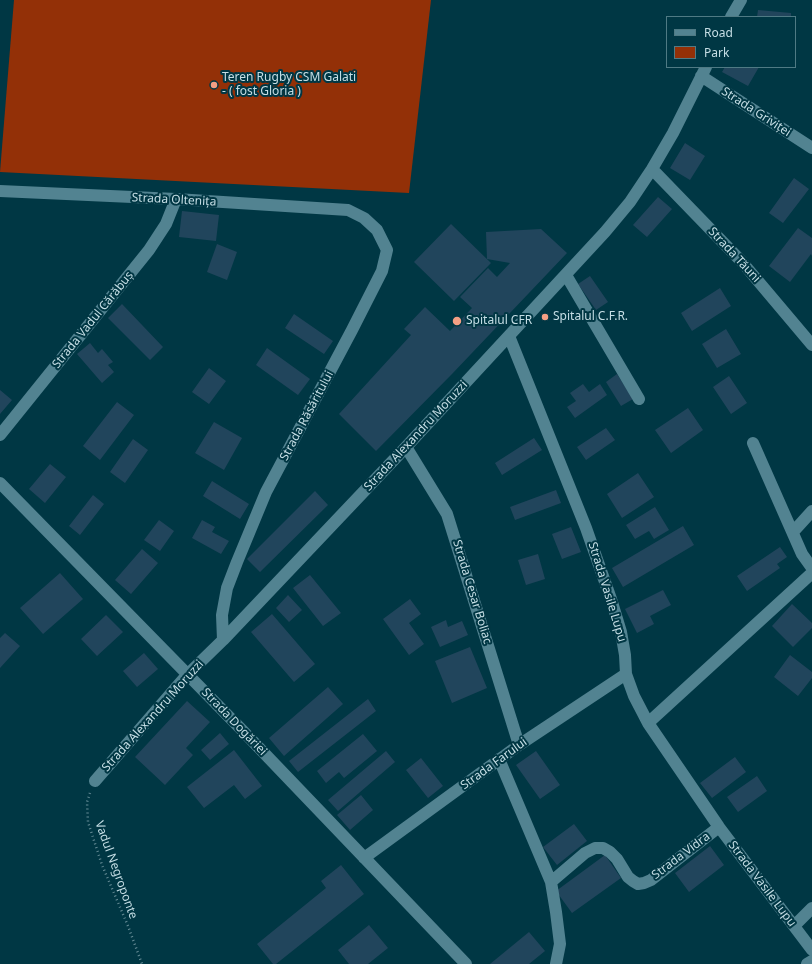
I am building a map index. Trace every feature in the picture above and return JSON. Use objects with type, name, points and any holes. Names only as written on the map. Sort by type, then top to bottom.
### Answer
[{"type":"street","points":[[732,16],[741,0]]},
{"type":"street","name":"Strada Griviței","points":[[703,72],[812,148]]},
{"type":"street","name":"Strada Alexandru Moruzzi","points":[[95,781],[187,675],[223,640],[406,447],[605,232],[630,202],[652,169],[703,72]]},
{"type":"street","name":"Strada Tăuni","points":[[652,169],[742,262],[812,345]]},
{"type":"street","name":"Strada Oltenița","points":[[0,191],[176,199],[348,210]]},
{"type":"street","name":"Strada Vadul Cărăbuș","points":[[0,435],[149,250],[166,224],[176,199]]},
{"type":"street","name":"Strada Răsăritului","points":[[223,640],[222,615],[227,588],[266,492],[342,350],[382,271],[386,250],[377,230],[364,218],[348,210]]},
{"type":"street","points":[[566,275],[639,399]]},
{"type":"street","name":"Strada Vasile Lupu","points":[[509,336],[586,528],[606,584],[621,632],[625,655],[626,674],[634,696],[648,723],[719,827],[812,950]]},
{"type":"street","points":[[753,443],[802,554],[812,568]]},
{"type":"street","name":"Strada Cesar Boliac","points":[[406,447],[448,514],[519,745]]},
{"type":"street","name":"Strada Dogăriei","points":[[0,483],[242,730],[466,964]]},
{"type":"street","points":[[793,532],[812,511]]},
{"type":"street","points":[[648,723],[812,573]]},
{"type":"street","name":"Strada Farului","points":[[364,858],[499,759],[626,674]]},
{"type":"street","points":[[499,759],[551,882],[560,944],[556,964]]},
{"type":"street","name":"Strada Vidra","points":[[551,882],[585,853],[595,848],[603,848],[617,859],[628,877],[638,884],[644,883],[651,880],[719,827]]},
{"type":"street","points":[[794,926],[812,908]]},
{"type":"street","points":[[807,964],[812,961]]},
{"type":"path","name":"Vadul Negroponte","points":[[95,781],[87,802],[88,822],[102,866],[142,964]]},
{"type":"green space","name":"Teren Rugby CSM Galati - ( fost Gloria )","points":[[14,0],[431,0],[409,193],[0,172]]},
{"type":"building","points":[[758,10],[791,13],[791,16],[757,16]]},
{"type":"building","points":[[724,68],[758,68],[748,86],[722,72]]},
{"type":"building","points":[[685,143],[705,156],[690,180],[670,168]]},
{"type":"building","points":[[794,178],[809,189],[783,223],[769,213]]},
{"type":"building","points":[[658,197],[672,209],[647,237],[633,225]]},
{"type":"building","points":[[182,211],[219,215],[216,241],[179,237]]},
{"type":"building","points":[[451,224],[491,263],[454,301],[414,262]]},
{"type":"building","points":[[798,228],[812,238],[812,256],[811,254],[790,282],[769,266]]},
{"type":"building","points":[[541,229],[567,253],[452,374],[376,451],[339,414],[411,335],[404,329],[425,307],[450,331],[472,308],[460,297],[488,268],[497,277],[510,263],[487,259],[486,232]]},
{"type":"building","points":[[217,244],[237,252],[227,280],[207,272]]},
{"type":"building","points":[[590,276],[608,302],[596,310],[578,284]]},
{"type":"building","points":[[720,288],[731,306],[692,331],[681,313]]},
{"type":"building","points":[[122,304],[163,347],[150,360],[108,318]]},
{"type":"building","points":[[294,314],[333,341],[324,354],[285,328]]},
{"type":"building","points":[[726,329],[741,354],[717,368],[702,344]]},
{"type":"building","points":[[90,343],[98,353],[102,349],[113,362],[108,365],[114,372],[102,383],[77,354]]},
{"type":"building","points":[[267,348],[310,379],[298,395],[256,365]]},
{"type":"building","points":[[209,368],[226,381],[209,404],[192,392]]},
{"type":"building","points":[[617,374],[633,399],[621,406],[606,382]]},
{"type":"building","points":[[729,376],[747,403],[731,414],[713,387]]},
{"type":"building","points":[[583,384],[589,392],[600,384],[607,395],[575,418],[567,407],[576,401],[570,393]]},
{"type":"building","points":[[0,390],[12,400],[0,414]]},
{"type":"building","points":[[117,402],[134,415],[100,460],[83,446]]},
{"type":"building","points":[[688,408],[703,430],[671,453],[655,430]]},
{"type":"building","points":[[214,422],[242,438],[224,470],[195,453]]},
{"type":"building","points":[[606,428],[615,440],[586,460],[577,447]]},
{"type":"building","points":[[534,438],[542,450],[502,475],[495,463]]},
{"type":"building","points":[[133,439],[148,450],[125,483],[110,472]]},
{"type":"building","points":[[50,464],[66,477],[45,503],[29,489]]},
{"type":"building","points":[[638,473],[654,497],[622,518],[607,494]]},
{"type":"building","points":[[212,481],[249,504],[240,519],[203,496]]},
{"type":"building","points":[[556,490],[561,503],[515,520],[510,507]]},
{"type":"building","points":[[315,491],[328,505],[260,572],[247,559]]},
{"type":"building","points":[[93,495],[104,504],[80,535],[69,526]]},
{"type":"building","points":[[655,507],[669,530],[654,539],[649,531],[635,539],[626,525]]},
{"type":"building","points":[[159,520],[174,531],[160,551],[144,540]]},
{"type":"building","points":[[202,520],[215,527],[212,532],[229,541],[221,554],[192,538]]},
{"type":"building","points":[[683,526],[694,545],[623,587],[612,568]]},
{"type":"building","points":[[571,527],[581,552],[562,559],[552,534]]},
{"type":"building","points":[[780,547],[787,557],[777,564],[780,568],[747,591],[737,576]]},
{"type":"building","points":[[142,549],[158,563],[131,594],[115,580]]},
{"type":"building","points":[[538,554],[545,579],[526,585],[518,560]]},
{"type":"building","points":[[60,573],[83,599],[43,634],[20,608]]},
{"type":"building","points":[[310,575],[341,613],[323,626],[293,588]]},
{"type":"building","points":[[663,590],[671,605],[650,616],[654,624],[637,633],[625,609]]},
{"type":"building","points":[[288,595],[302,610],[289,622],[276,608]]},
{"type":"building","points":[[410,599],[421,614],[409,623],[424,644],[409,655],[383,619]]},
{"type":"building","points":[[792,604],[812,623],[812,628],[793,647],[772,626]]},
{"type":"building","points":[[272,614],[315,664],[294,682],[251,632]]},
{"type":"building","points":[[106,615],[123,632],[97,656],[81,639]]},
{"type":"building","points":[[446,620],[448,627],[462,621],[468,635],[440,647],[431,627]]},
{"type":"building","points":[[5,633],[20,646],[0,668],[0,638]]},
{"type":"building","points":[[470,647],[487,688],[452,703],[435,661]]},
{"type":"building","points":[[144,653],[158,669],[137,687],[123,671]]},
{"type":"building","points":[[790,655],[812,672],[812,678],[798,696],[774,677]]},
{"type":"building","points":[[328,687],[343,704],[284,756],[269,738]]},
{"type":"building","points":[[368,699],[376,711],[298,772],[289,761]]},
{"type":"building","points":[[187,701],[210,722],[186,748],[193,755],[165,785],[135,757]]},
{"type":"building","points":[[220,733],[229,744],[210,760],[201,750]]},
{"type":"building","points":[[363,734],[377,751],[344,778],[339,772],[326,783],[317,771]]},
{"type":"building","points":[[234,750],[262,786],[245,799],[234,785],[204,808],[187,787]]},
{"type":"building","points":[[386,751],[395,762],[338,811],[328,800]]},
{"type":"building","points":[[536,751],[560,785],[540,799],[516,765]]},
{"type":"building","points":[[735,757],[746,772],[712,798],[700,783]]},
{"type":"building","points":[[421,758],[443,786],[428,798],[406,770]]},
{"type":"building","points":[[757,776],[767,791],[738,812],[727,797]]},
{"type":"building","points":[[361,795],[373,810],[350,830],[337,815]]},
{"type":"building","points":[[574,824],[587,841],[557,865],[543,847]]},
{"type":"building","points":[[710,846],[724,865],[689,892],[675,873]]},
{"type":"building","points":[[605,855],[621,878],[572,913],[556,891]]},
{"type":"building","points":[[341,865],[364,894],[276,964],[273,964],[257,944],[326,888],[321,881]]},
{"type":"building","points":[[369,925],[388,948],[368,964],[349,964],[338,950]]},
{"type":"building","points":[[529,932],[545,951],[529,964],[490,964]]},
{"type":"place","name":"Teren Rugby CSM Galati - ( fost Gloria )","points":[[214,85]]},
{"type":"place","name":"Spitalul C.F.R.","points":[[545,317]]},
{"type":"place","name":"Spitalul CFR","points":[[457,321]]}]
